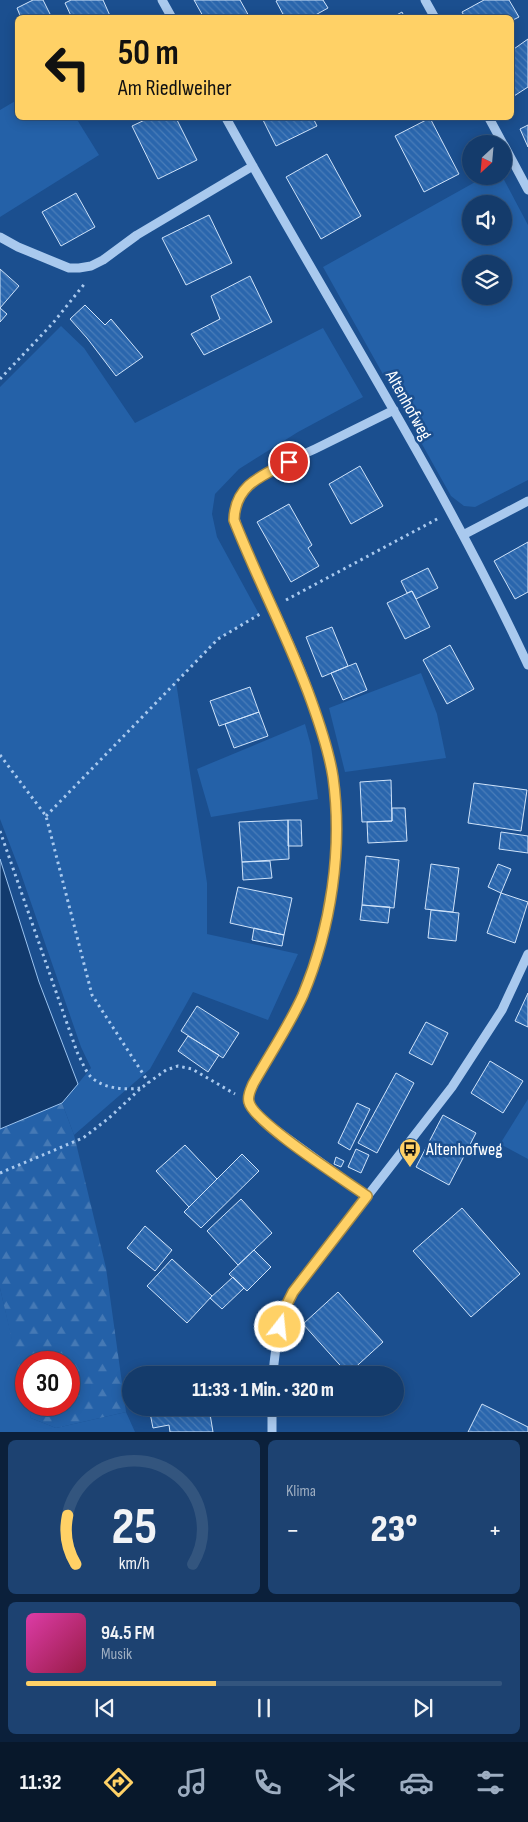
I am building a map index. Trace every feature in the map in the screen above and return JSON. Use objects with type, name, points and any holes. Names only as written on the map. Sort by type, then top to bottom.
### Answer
[{"type":"street","points":[[162,0],[170,15]]},
{"type":"street","points":[[425,0],[433,15]]},
{"type":"street","name":"Altenhofweg","points":[[227,120],[394,410],[463,535],[528,665]]},
{"type":"street","points":[[490,120],[498,135]]},
{"type":"street","points":[[512,161],[528,190]]},
{"type":"street","points":[[0,237],[18,247],[61,265],[79,268],[91,266],[103,260],[137,235],[253,166]]},
{"type":"street","points":[[367,1196],[268,1125],[252,1110],[248,1102],[253,1084],[302,996],[323,938],[331,899],[336,844],[335,802],[327,748],[312,701],[234,520],[235,507],[242,492],[251,484],[271,471],[394,410]]},
{"type":"street","points":[[463,535],[528,501]]},
{"type":"street","points":[[273,1366],[286,1306],[298,1285],[452,1087],[502,1010],[528,954]]},
{"type":"street","points":[[272,1416],[272,1432]]},
{"type":"path","points":[[0,379],[53,323],[86,281]]},
{"type":"path","points":[[46,816],[218,639],[272,607],[450,512]]},
{"type":"path","points":[[0,755],[46,816],[92,995],[149,1083]]},
{"type":"path","points":[[0,831],[77,1052],[90,1076],[112,1088],[128,1090],[141,1088]]},
{"type":"path","points":[[0,1173],[83,1138],[110,1118],[141,1088],[166,1070],[178,1066],[192,1069],[248,1102]]},
{"type":"green space","points":[[15,101],[15,120],[77,120],[99,155],[0,217],[0,110]]},
{"type":"green space","points":[[470,185],[507,185],[528,225],[528,480],[475,507],[464,506],[451,496],[323,267]]},
{"type":"green space","points":[[61,326],[84,348],[135,423],[323,328],[363,397],[298,432],[239,469],[215,494],[212,514],[217,537],[259,614],[218,639],[176,682],[207,883],[207,934],[298,954],[268,1020],[193,992],[150,1069],[74,1135],[62,1103],[91,1068],[81,1047],[0,819],[0,387]]},
{"type":"green space","points":[[421,673],[437,714],[446,758],[345,772],[329,708]]},
{"type":"green space","points":[[305,724],[311,746],[318,799],[211,817],[197,769]]},
{"type":"green space","points":[[528,1099],[528,1159],[500,1144]]},
{"type":"green space","points":[[62,1103],[74,1135],[106,1268],[122,1383],[122,1413],[56,1428],[31,1418],[30,1416],[80,1416],[80,1351],[15,1351],[15,1354],[0,1288],[0,1129]]},
{"type":"green space","points":[[0,1288],[15,1351],[15,1416],[31,1416],[31,1418],[56,1428],[122,1413],[122,1416],[128,1416],[135,1432],[0,1432]]},
{"type":"shaded area","points":[[0,859],[39,982],[78,1084],[62,1103],[0,1129]]},
{"type":"building","points":[[33,0],[43,0],[50,15],[20,15],[17,8]]},
{"type":"building","points":[[71,0],[103,0],[110,15],[71,15],[65,3]]},
{"type":"building","points":[[194,0],[240,0],[248,15],[202,15]]},
{"type":"building","points":[[323,0],[328,8],[315,15],[283,15],[276,1]]},
{"type":"building","points":[[484,0],[509,0],[519,17],[514,20],[514,15],[464,15],[462,12]]},
{"type":"building","points":[[528,39],[528,87],[514,96],[514,49]]},
{"type":"building","points":[[145,120],[177,120],[197,160],[158,179],[132,126]]},
{"type":"building","points":[[263,120],[314,120],[317,126],[276,146]]},
{"type":"building","points":[[426,120],[431,120],[459,174],[424,192],[395,136]]},
{"type":"building","points":[[528,125],[528,147],[520,129]]},
{"type":"building","points":[[327,154],[361,216],[321,239],[286,177]]},
{"type":"building","points":[[76,193],[95,227],[61,246],[42,212]]},
{"type":"building","points":[[209,215],[232,263],[186,285],[162,238]]},
{"type":"building","points":[[0,269],[19,286],[0,308]]},
{"type":"building","points":[[250,276],[272,322],[204,355],[191,334],[220,319],[211,296]]},
{"type":"building","points":[[85,305],[105,325],[111,319],[143,357],[116,376],[70,319]]},
{"type":"building","points":[[0,308],[7,314],[0,322]]},
{"type":"building","points":[[360,466],[383,506],[351,524],[329,484]]},
{"type":"building","points":[[289,504],[312,545],[308,548],[319,566],[291,582],[257,522]]},
{"type":"building","points":[[528,542],[528,592],[515,599],[494,561]]},
{"type":"building","points":[[428,568],[438,588],[416,599],[412,591],[407,593],[401,581]]},
{"type":"building","points":[[412,591],[430,627],[405,639],[387,603]]},
{"type":"building","points":[[332,627],[348,666],[322,677],[306,637]]},
{"type":"building","points":[[450,645],[474,689],[447,704],[423,660]]},
{"type":"building","points":[[356,663],[367,690],[343,700],[331,673]]},
{"type":"building","points":[[250,687],[259,712],[219,726],[210,701]]},
{"type":"building","points":[[259,712],[268,736],[234,748],[225,724]]},
{"type":"building","points":[[391,780],[392,821],[362,822],[360,782]]},
{"type":"building","points":[[474,783],[527,790],[521,831],[468,823]]},
{"type":"building","points":[[392,808],[405,808],[407,841],[368,843],[367,822],[392,821]]},
{"type":"building","points":[[288,820],[289,859],[242,862],[239,822]]},
{"type":"building","points":[[288,820],[301,820],[302,846],[288,846]]},
{"type":"building","points":[[501,832],[528,836],[528,853],[499,849]]},
{"type":"building","points":[[366,856],[399,860],[394,908],[362,905]]},
{"type":"building","points":[[270,861],[272,878],[243,880],[242,862]]},
{"type":"building","points":[[431,864],[459,868],[453,912],[425,909]]},
{"type":"building","points":[[498,864],[511,869],[501,893],[488,887]]},
{"type":"building","points":[[238,887],[292,898],[284,935],[230,923]]},
{"type":"building","points":[[501,893],[528,902],[515,943],[487,933]]},
{"type":"building","points":[[362,905],[390,907],[388,923],[360,920]]},
{"type":"building","points":[[431,910],[459,913],[456,941],[428,938]]},
{"type":"building","points":[[254,928],[284,935],[282,946],[252,940]]},
{"type":"building","points":[[528,993],[528,1027],[515,1021]]},
{"type":"building","points":[[197,1006],[239,1033],[223,1058],[181,1031]]},
{"type":"building","points":[[426,1022],[448,1033],[432,1065],[409,1053]]},
{"type":"building","points":[[188,1036],[219,1055],[208,1072],[178,1051]]},
{"type":"building","points":[[490,1061],[523,1081],[503,1113],[471,1093]]},
{"type":"building","points":[[396,1073],[414,1083],[377,1153],[358,1143]]},
{"type":"building","points":[[357,1103],[370,1109],[350,1150],[338,1143]]},
{"type":"building","points":[[443,1115],[476,1133],[449,1185],[416,1167]]},
{"type":"building","points":[[185,1145],[217,1179],[189,1207],[156,1171]]},
{"type":"building","points":[[356,1149],[369,1155],[361,1173],[348,1167]]},
{"type":"building","points":[[242,1154],[259,1171],[201,1228],[184,1212]]},
{"type":"building","points":[[336,1157],[344,1161],[341,1167],[334,1164]]},
{"type":"building","points":[[241,1199],[272,1233],[238,1265],[207,1231]]},
{"type":"building","points":[[462,1208],[520,1274],[471,1317],[413,1251]]},
{"type":"building","points":[[145,1226],[172,1250],[155,1271],[127,1248]]},
{"type":"building","points":[[254,1250],[271,1267],[247,1291],[229,1274]]},
{"type":"building","points":[[172,1259],[212,1296],[187,1323],[147,1286]]},
{"type":"building","points":[[233,1277],[244,1288],[222,1309],[210,1298]]},
{"type":"building","points":[[338,1292],[383,1342],[357,1366],[341,1366],[303,1324]]},
{"type":"building","points":[[482,1404],[528,1427],[528,1432],[468,1432]]},
{"type":"building","points":[[151,1416],[210,1416],[213,1432],[170,1432],[169,1425],[153,1428]]},
{"type":"place","name":"Altenhofweg","points":[[410,1168]]},
{"type":"route","points":[[280,1327],[286,1306],[293,1292],[367,1196],[268,1125],[252,1110],[248,1102],[253,1084],[287,1026],[312,971],[323,938],[331,899],[336,844],[335,802],[327,748],[306,686],[234,520],[235,507],[242,492],[271,471],[289,462]]}]
